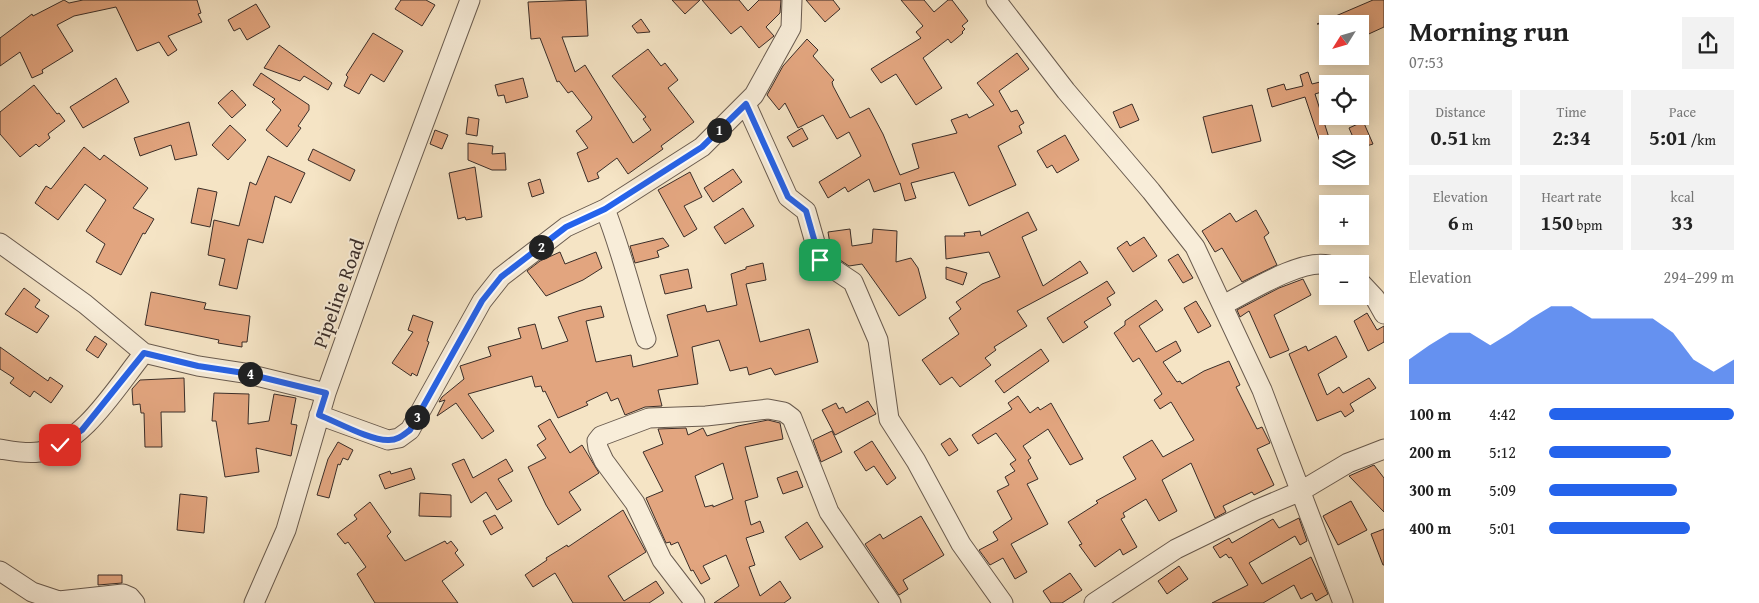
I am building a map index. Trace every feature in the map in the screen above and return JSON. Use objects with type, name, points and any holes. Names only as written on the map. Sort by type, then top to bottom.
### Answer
[{"type":"street","name":"Pipeline Road","points":[[254,603],[286,530],[326,393],[470,0]]},
{"type":"street","points":[[319,415],[388,440],[399,438],[410,430],[482,301],[501,277],[566,227],[605,209],[702,147],[754,95],[791,28],[792,0]]},
{"type":"street","points":[[996,0],[1066,91],[1151,191],[1195,247],[1262,390],[1343,603]]},
{"type":"street","points":[[746,104],[788,197],[806,211],[820,260],[853,282],[878,340],[889,419],[916,461],[961,544],[1003,603]]},
{"type":"street","points":[[605,209],[623,255],[630,290],[646,339]]},
{"type":"street","points":[[0,243],[85,304],[144,353],[198,366],[244,373],[326,393]]},
{"type":"street","points":[[1223,305],[1292,272],[1319,263]]},
{"type":"street","points":[[1369,291],[1384,314]]},
{"type":"street","points":[[0,449],[38,452],[60,445],[82,430],[144,353]]},
{"type":"street","points":[[695,603],[662,560],[635,503],[604,462],[597,441],[601,436],[649,418],[706,416],[768,409],[784,412],[792,418],[828,512],[891,603]]},
{"type":"street","points":[[1094,603],[1176,549],[1256,510],[1301,491],[1348,463],[1384,449]]},
{"type":"street","points":[[0,571],[32,592],[59,601],[122,594],[130,597],[135,603]]},
{"type":"building","points":[[64,0],[69,3],[83,0],[197,0],[201,13],[198,14],[202,22],[168,36],[177,50],[168,56],[159,42],[137,51],[116,7],[74,16],[57,25],[73,51],[42,70],[43,73],[32,78],[20,52],[0,66],[0,38],[32,14],[33,16]]},
{"type":"building","points":[[401,0],[426,0],[435,5],[422,26],[395,9]]},
{"type":"building","points":[[586,0],[588,36],[562,37],[575,72],[585,65],[633,143],[651,130],[643,119],[646,117],[612,76],[648,49],[661,66],[665,63],[678,80],[668,88],[694,122],[661,146],[663,149],[628,174],[617,158],[597,173],[599,178],[588,182],[577,153],[588,148],[576,131],[591,120],[592,117],[572,91],[568,93],[559,81],[557,82],[540,38],[531,39],[528,2]]},
{"type":"building","points":[[672,0],[700,0],[685,14]]},
{"type":"building","points":[[702,0],[739,0],[748,11],[759,0],[781,0],[780,13],[766,27],[774,36],[759,48],[741,26],[731,34]]},
{"type":"building","points":[[806,0],[833,0],[840,9],[825,22]]},
{"type":"building","points":[[901,0],[924,0],[934,12],[948,0],[952,0],[968,21],[962,26],[965,29],[963,33],[951,43],[948,39],[923,58],[942,88],[916,105],[896,74],[881,83],[871,69],[921,38],[916,32],[923,26]]},
{"type":"building","points":[[1373,0],[1384,0],[1384,27],[1369,34],[1369,15],[1338,15]]},
{"type":"building","points":[[256,4],[270,27],[247,40],[240,28],[234,31],[228,20]]},
{"type":"building","points":[[641,19],[650,32],[637,33],[632,26]]},
{"type":"building","points":[[373,33],[403,51],[384,82],[371,74],[359,94],[344,86],[348,77],[346,75]]},
{"type":"building","points":[[807,39],[818,50],[813,56],[834,80],[832,82],[833,86],[850,118],[869,108],[883,134],[900,175],[919,168],[912,144],[957,133],[951,120],[967,114],[969,118],[994,105],[977,83],[1017,53],[1029,69],[999,91],[1011,112],[1017,110],[1024,123],[1019,126],[1022,133],[998,146],[1016,185],[969,206],[954,172],[911,183],[916,198],[905,201],[900,183],[874,192],[869,179],[848,192],[845,187],[828,198],[819,182],[861,156],[849,132],[837,139],[823,115],[798,128],[785,103],[779,110],[767,95],[783,66]]},
{"type":"building","points":[[279,45],[332,83],[328,90],[304,76],[300,81],[264,68]]},
{"type":"building","points":[[1308,72],[1312,84],[1319,82],[1319,93],[1315,94],[1319,106],[1319,125],[1325,125],[1328,135],[1319,135],[1319,139],[1305,97],[1272,107],[1267,89],[1284,84],[1286,90],[1303,86],[1300,75]]},
{"type":"building","points":[[261,73],[309,105],[309,110],[298,126],[301,128],[287,147],[266,130],[281,110],[272,102],[275,99],[253,85]]},
{"type":"building","points":[[116,78],[129,102],[83,128],[70,107]]},
{"type":"building","points":[[523,78],[528,97],[506,103],[504,95],[498,96],[495,85]]},
{"type":"building","points":[[34,85],[65,121],[48,134],[50,138],[39,147],[36,144],[20,157],[0,134],[0,112]]},
{"type":"building","points":[[232,90],[246,105],[232,118],[218,103]]},
{"type":"building","points":[[1132,104],[1139,120],[1120,128],[1113,112]]},
{"type":"building","points":[[1252,105],[1261,141],[1212,153],[1203,117]]},
{"type":"building","points":[[468,117],[479,119],[477,136],[466,134]]},
{"type":"building","points":[[189,122],[197,155],[175,160],[171,145],[140,156],[134,138]]},
{"type":"building","points":[[230,125],[246,140],[228,160],[212,145]]},
{"type":"building","points":[[1356,125],[1365,125],[1373,144],[1369,145],[1369,135],[1352,135],[1349,128]]},
{"type":"building","points":[[802,128],[808,139],[793,147],[787,137]]},
{"type":"building","points":[[435,130],[448,135],[442,149],[430,144]]},
{"type":"building","points":[[1065,135],[1079,160],[1057,173],[1052,165],[1047,168],[1037,151]]},
{"type":"building","points":[[468,143],[493,146],[492,154],[505,153],[506,170],[492,170],[468,160]]},
{"type":"building","points":[[84,147],[100,160],[104,155],[148,188],[133,208],[154,219],[145,234],[143,233],[121,275],[96,262],[105,244],[86,231],[106,200],[85,184],[58,220],[35,203],[46,186],[51,189]]},
{"type":"building","points":[[313,149],[355,170],[350,181],[308,160]]},
{"type":"building","points":[[268,156],[305,173],[291,203],[275,196],[263,243],[248,239],[237,289],[219,285],[225,259],[208,255],[214,220],[239,226],[250,182],[256,185]]},
{"type":"building","points":[[475,167],[482,217],[466,220],[465,217],[458,219],[449,173]]},
{"type":"building","points":[[733,169],[742,182],[713,202],[704,188]]},
{"type":"building","points":[[690,172],[702,197],[684,206],[697,229],[684,237],[658,190]]},
{"type":"building","points":[[540,179],[544,193],[532,197],[528,183]]},
{"type":"building","points":[[198,188],[217,192],[210,227],[191,223]]},
{"type":"building","points":[[743,208],[754,226],[725,244],[714,227]]},
{"type":"building","points":[[1256,210],[1269,233],[1264,237],[1277,265],[1242,282],[1222,248],[1215,252],[1202,231],[1230,213],[1236,222]]},
{"type":"building","points":[[1028,212],[1037,230],[1022,237],[1043,286],[1080,261],[1088,273],[1017,311],[1027,326],[994,347],[996,350],[985,358],[991,365],[960,387],[952,377],[940,385],[922,360],[959,334],[949,318],[961,309],[956,302],[982,284],[1000,277],[989,252],[946,259],[945,236],[965,236],[964,233],[980,231],[981,236]]},
{"type":"building","points":[[850,229],[852,246],[872,243],[873,229],[897,231],[896,262],[911,258],[918,268],[926,298],[899,316],[862,264],[849,266],[840,260],[836,243],[830,244],[828,232]]},
{"type":"building","points":[[1144,237],[1157,256],[1133,272],[1117,248],[1127,241],[1130,246]]},
{"type":"building","points":[[663,238],[669,246],[657,251],[659,257],[635,263],[630,246]]},
{"type":"building","points":[[560,252],[565,264],[596,252],[602,268],[583,280],[546,296],[527,271],[540,261]]},
{"type":"building","points":[[1178,254],[1193,278],[1183,283],[1168,260]]},
{"type":"building","points":[[763,263],[766,280],[746,284],[760,342],[809,329],[818,362],[775,375],[771,368],[749,375],[747,367],[730,371],[719,340],[692,347],[698,384],[658,390],[662,406],[645,407],[625,415],[618,398],[611,401],[607,392],[586,402],[588,405],[558,418],[545,391],[543,392],[541,386],[535,387],[532,376],[468,394],[494,431],[482,439],[456,403],[437,416],[445,400],[439,402],[442,397],[464,379],[460,366],[491,356],[488,347],[521,338],[518,328],[535,324],[542,349],[568,341],[558,317],[582,310],[601,306],[604,317],[586,321],[596,362],[631,355],[633,367],[678,356],[667,315],[705,305],[707,312],[737,305],[731,274],[746,269],[746,267]]},
{"type":"building","points":[[946,267],[967,273],[963,285],[946,279]]},
{"type":"building","points":[[688,269],[692,288],[665,294],[660,275]]},
{"type":"building","points":[[1303,279],[1311,295],[1274,315],[1289,350],[1270,358],[1249,311],[1240,317],[1237,310],[1279,288]]},
{"type":"building","points":[[1107,281],[1115,293],[1107,298],[1111,305],[1084,322],[1088,327],[1063,343],[1047,318]]},
{"type":"building","points":[[24,288],[40,300],[35,307],[49,316],[37,333],[5,314]]},
{"type":"building","points":[[151,292],[206,303],[204,309],[250,316],[247,342],[242,342],[242,347],[218,343],[219,340],[145,325]]},
{"type":"building","points":[[1156,300],[1163,310],[1139,326],[1156,352],[1176,341],[1181,351],[1163,362],[1177,382],[1180,381],[1182,384],[1204,371],[1229,361],[1240,385],[1236,387],[1257,429],[1262,427],[1270,443],[1257,449],[1274,485],[1254,495],[1252,492],[1223,506],[1226,512],[1215,518],[1191,463],[1162,480],[1177,511],[1159,521],[1146,499],[1123,513],[1125,517],[1121,519],[1137,547],[1123,555],[1120,549],[1095,567],[1079,545],[1082,544],[1068,522],[1098,503],[1096,501],[1136,479],[1123,457],[1152,440],[1163,457],[1194,440],[1171,402],[1160,409],[1154,400],[1162,394],[1139,358],[1133,362],[1114,333],[1125,325],[1125,321]]},
{"type":"building","points":[[1196,301],[1211,326],[1198,333],[1184,308]]},
{"type":"building","points":[[1367,313],[1377,330],[1384,326],[1384,342],[1368,351],[1354,321]]},
{"type":"building","points":[[413,315],[433,322],[427,341],[429,342],[417,376],[412,373],[411,376],[392,363],[413,332],[408,330]]},
{"type":"building","points":[[95,336],[107,344],[98,358],[86,350]]},
{"type":"building","points":[[1336,336],[1347,357],[1318,374],[1327,395],[1339,387],[1343,393],[1369,378],[1376,388],[1350,404],[1354,411],[1345,417],[1341,411],[1317,421],[1289,354],[1306,346],[1308,351]]},
{"type":"building","points":[[0,347],[48,381],[50,377],[63,386],[51,403],[34,391],[30,397],[10,383],[14,378],[0,369]]},
{"type":"building","points":[[1041,349],[1049,361],[1004,393],[995,381]]},
{"type":"building","points":[[184,378],[185,412],[161,412],[162,447],[145,447],[144,413],[141,413],[140,404],[133,405],[132,389],[140,380]]},
{"type":"building","points":[[214,393],[249,394],[248,424],[269,421],[274,394],[296,398],[291,424],[297,425],[291,456],[256,448],[259,472],[225,477],[216,421],[212,421]]},
{"type":"building","points":[[1018,396],[1030,413],[1038,407],[1040,410],[1051,403],[1083,459],[1070,465],[1048,429],[1023,446],[1031,458],[1028,460],[1038,479],[1027,484],[1048,524],[1011,544],[1027,572],[1015,579],[1003,558],[990,565],[979,550],[998,540],[993,532],[1012,519],[997,491],[1009,485],[1005,477],[1015,471],[1010,464],[1016,460],[996,433],[978,444],[972,435],[1012,409],[1008,403]]},
{"type":"building","points":[[868,401],[876,414],[835,435],[822,410],[836,403],[839,409],[843,407],[846,413]]},
{"type":"building","points":[[550,419],[570,453],[582,445],[599,473],[569,492],[581,510],[558,525],[528,467],[546,458],[537,445],[546,439],[538,426]]},
{"type":"building","points":[[768,420],[780,423],[783,439],[745,447],[758,497],[745,501],[751,525],[760,521],[764,532],[746,538],[755,565],[749,567],[760,596],[780,581],[791,598],[784,603],[714,603],[739,586],[726,555],[703,566],[710,579],[701,584],[693,570],[691,571],[678,542],[671,545],[670,542],[666,543],[646,498],[663,491],[643,452],[663,444],[658,429],[686,428],[688,435],[703,428],[707,436],[738,426]],"holes":[[[723,463],[733,499],[713,507],[713,505],[705,507],[695,476]]]},
{"type":"building","points":[[832,431],[842,452],[821,462],[813,440]]},
{"type":"building","points":[[950,438],[958,450],[949,456],[941,444]]},
{"type":"building","points":[[872,441],[896,478],[887,485],[874,466],[866,471],[854,452]]},
{"type":"building","points":[[338,442],[353,450],[348,460],[343,458],[340,465],[338,464],[329,498],[317,495],[328,459]]},
{"type":"building","points":[[464,459],[473,478],[506,459],[513,471],[498,479],[512,501],[497,510],[486,492],[471,503],[452,464]]},
{"type":"building","points":[[1374,465],[1384,478],[1384,512],[1349,476]]},
{"type":"building","points":[[411,468],[415,479],[385,489],[379,475],[390,471],[391,474]]},
{"type":"building","points":[[797,471],[803,487],[783,494],[777,478]]},
{"type":"building","points":[[420,493],[451,495],[451,517],[419,516]]},
{"type":"building","points":[[180,494],[207,497],[204,533],[177,530]]},
{"type":"building","points":[[1351,501],[1367,530],[1338,545],[1323,516]]},
{"type":"building","points":[[370,502],[391,532],[387,536],[405,561],[445,541],[447,544],[451,541],[458,550],[455,553],[464,565],[442,581],[458,603],[375,603],[357,574],[366,567],[348,542],[345,544],[337,534],[357,519],[354,515]]},
{"type":"building","points":[[623,510],[646,552],[608,576],[624,601],[656,581],[664,593],[649,603],[573,603],[555,573],[533,587],[525,575],[547,560],[546,558],[567,545],[568,547]]},
{"type":"building","points":[[495,515],[503,528],[491,535],[483,521]]},
{"type":"building","points":[[921,516],[944,555],[903,580],[908,589],[899,595],[865,544],[880,534],[883,539]]},
{"type":"building","points":[[1299,518],[1307,541],[1300,545],[1295,536],[1249,563],[1262,584],[1311,557],[1328,594],[1316,601],[1312,593],[1301,599],[1294,585],[1263,603],[1212,603],[1248,585],[1231,557],[1229,558],[1226,554],[1220,558],[1213,547],[1229,538],[1232,543],[1273,519],[1279,528]]},
{"type":"building","points":[[807,522],[823,547],[800,560],[785,537]]},
{"type":"building","points":[[1384,529],[1384,565],[1383,565],[1371,534]]},
{"type":"building","points":[[1179,566],[1188,579],[1167,594],[1158,581]]},
{"type":"building","points":[[1070,573],[1082,590],[1062,603],[1051,603],[1043,591]]},
{"type":"building","points":[[98,575],[122,575],[122,583],[98,585]]},
{"type":"route","points":[[60,445],[82,430],[144,353],[198,366],[244,373],[326,393],[319,415],[373,436],[388,440],[399,438],[410,430],[482,301],[501,277],[566,227],[605,209],[702,147],[746,104],[788,197],[806,211],[820,260]]}]
